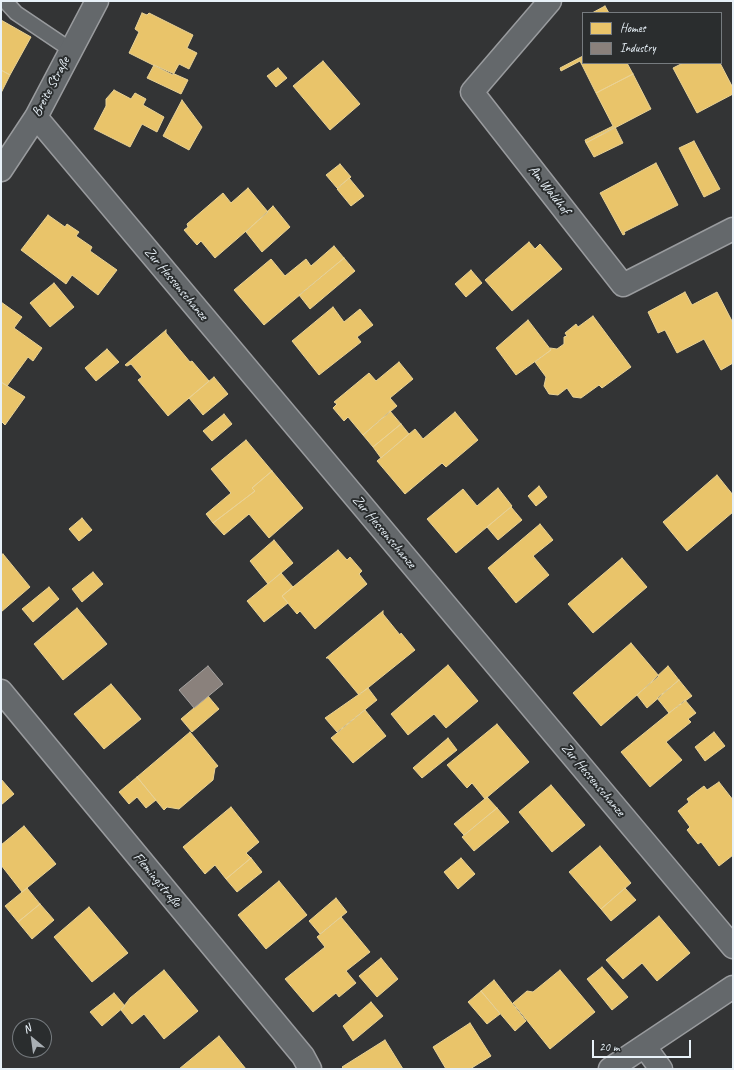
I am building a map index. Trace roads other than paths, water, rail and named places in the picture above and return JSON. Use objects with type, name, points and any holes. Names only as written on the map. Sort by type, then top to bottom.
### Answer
[{"type":"street","name":"Breite Straße","points":[[1,170],[36,117],[97,1]]},
{"type":"street","name":"Am Waldhof","points":[[550,1],[472,92],[623,285],[733,229]]},
{"type":"street","name":"Zur Hessenschanze","points":[[36,117],[733,947]]},
{"type":"street","name":"Flemingstraße","points":[[1,692],[303,1056],[310,1069]]},
{"type":"street","points":[[610,1069],[733,987]]},
{"type":"street","points":[[645,1047],[662,1069]]},
{"type":"lane","points":[[5,1],[16,13],[71,50]]}]
